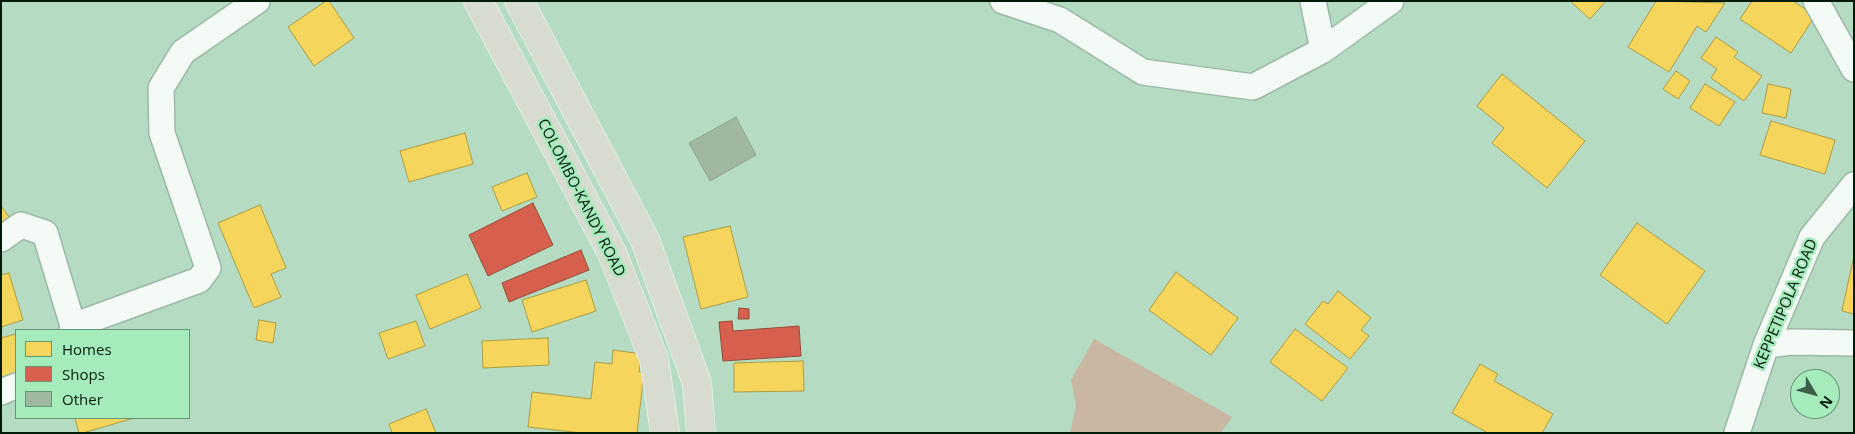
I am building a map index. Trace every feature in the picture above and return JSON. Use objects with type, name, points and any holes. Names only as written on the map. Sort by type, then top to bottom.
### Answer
[{"type":"highway","name":"COLOMBO-KANDY ROAD","points":[[478,1],[612,253],[654,359],[666,433]]},
{"type":"highway","points":[[519,1],[645,240],[697,384],[701,433]]},
{"type":"street","points":[[1,240],[21,225],[45,233],[73,328],[199,280],[208,268],[162,133],[161,88],[183,52],[257,1]]},
{"type":"street","points":[[1003,1],[1060,20],[1143,72],[1253,87],[1323,50],[1391,1]]},
{"type":"street","points":[[1313,1],[1323,50]]},
{"type":"street","points":[[1816,1],[1854,69]]},
{"type":"street","name":"KEPPETIPOLA ROAD","points":[[1737,433],[1766,345],[1812,237],[1854,185]]},
{"type":"street","points":[[1766,345],[1792,342],[1854,344]]},
{"type":"street","points":[[1,392],[15,386]]},
{"type":"shaded area","points":[[1094,339],[1232,417],[1221,433],[1070,433],[1076,406],[1071,380]]},
{"type":"building: Homes","points":[[326,1],[329,1],[354,38],[314,66],[288,27]]},
{"type":"building: Homes","points":[[1570,1],[1606,1],[1590,19]]},
{"type":"building: Homes","points":[[1656,1],[1725,3],[1706,32],[1697,26],[1669,72],[1628,47]]},
{"type":"building: Homes","points":[[1752,1],[1793,1],[1815,16],[1791,53],[1740,19]]},
{"type":"building: Homes","points":[[1716,37],[1738,52],[1734,57],[1762,76],[1744,101],[1711,78],[1717,69],[1701,58]]},
{"type":"building: Homes","points":[[1676,71],[1690,81],[1678,99],[1663,89]]},
{"type":"building: Homes","points":[[1502,74],[1585,141],[1547,188],[1492,143],[1504,128],[1477,106]]},
{"type":"building: Homes","points":[[1705,84],[1735,102],[1719,126],[1690,108]]},
{"type":"building: Homes","points":[[1768,84],[1791,89],[1786,118],[1762,113]]},
{"type":"building: Homes","points":[[1771,121],[1835,140],[1825,174],[1760,155]]},
{"type":"building: Homes","points":[[465,133],[473,164],[409,182],[400,151]]},
{"type":"building: Homes","points":[[527,173],[537,197],[502,211],[492,187]]},
{"type":"building: Homes","points":[[260,205],[286,268],[271,274],[281,297],[254,308],[218,223]]},
{"type":"building: Homes","points":[[1,206],[12,221],[1,229]]},
{"type":"building: Homes","points":[[1637,223],[1705,271],[1667,324],[1600,275]]},
{"type":"building: Homes","points":[[730,226],[748,297],[701,309],[683,237]]},
{"type":"building: Homes","points":[[1854,261],[1854,314],[1842,311]]},
{"type":"building: Homes","points":[[1176,272],[1238,318],[1211,355],[1149,310]]},
{"type":"building: Homes","points":[[9,273],[23,320],[1,327],[1,275]]},
{"type":"building: Homes","points":[[467,274],[481,308],[430,329],[416,295]]},
{"type":"building: Homes","points":[[586,280],[596,311],[532,332],[522,300]]},
{"type":"building: Homes","points":[[1338,291],[1371,318],[1361,330],[1369,336],[1350,359],[1305,324],[1323,301],[1328,304]]},
{"type":"building: Homes","points":[[259,320],[276,323],[273,343],[256,340]]},
{"type":"building: Homes","points":[[416,321],[425,346],[388,359],[379,333]]},
{"type":"building: Homes","points":[[1295,329],[1348,368],[1322,401],[1270,362]]},
{"type":"building: Homes","points":[[15,334],[15,378],[1,382],[1,338]]},
{"type":"building: Homes","points":[[548,338],[549,365],[483,368],[482,341]]},
{"type":"building: Homes","points":[[613,350],[642,354],[639,372],[644,373],[637,433],[582,433],[528,427],[532,392],[591,399],[595,362],[612,364]]},
{"type":"building: Homes","points":[[803,361],[804,391],[734,392],[734,363]]},
{"type":"building: Homes","points":[[1480,364],[1498,374],[1494,381],[1553,414],[1542,433],[1488,433],[1452,413]]},
{"type":"building: Homes","points":[[426,409],[436,433],[392,433],[389,424]]},
{"type":"building: Homes","points":[[75,419],[131,419],[83,433],[79,433]]},
{"type":"building: Shops","points":[[533,203],[553,245],[488,276],[469,235]]},
{"type":"building: Shops","points":[[581,250],[589,270],[509,302],[502,283]]},
{"type":"building: Shops","points":[[739,308],[749,309],[749,319],[738,319]]},
{"type":"building: Shops","points":[[732,321],[733,331],[799,326],[801,356],[723,361],[719,322]]},
{"type":"building: Other","points":[[736,117],[756,155],[710,181],[689,143]]}]
